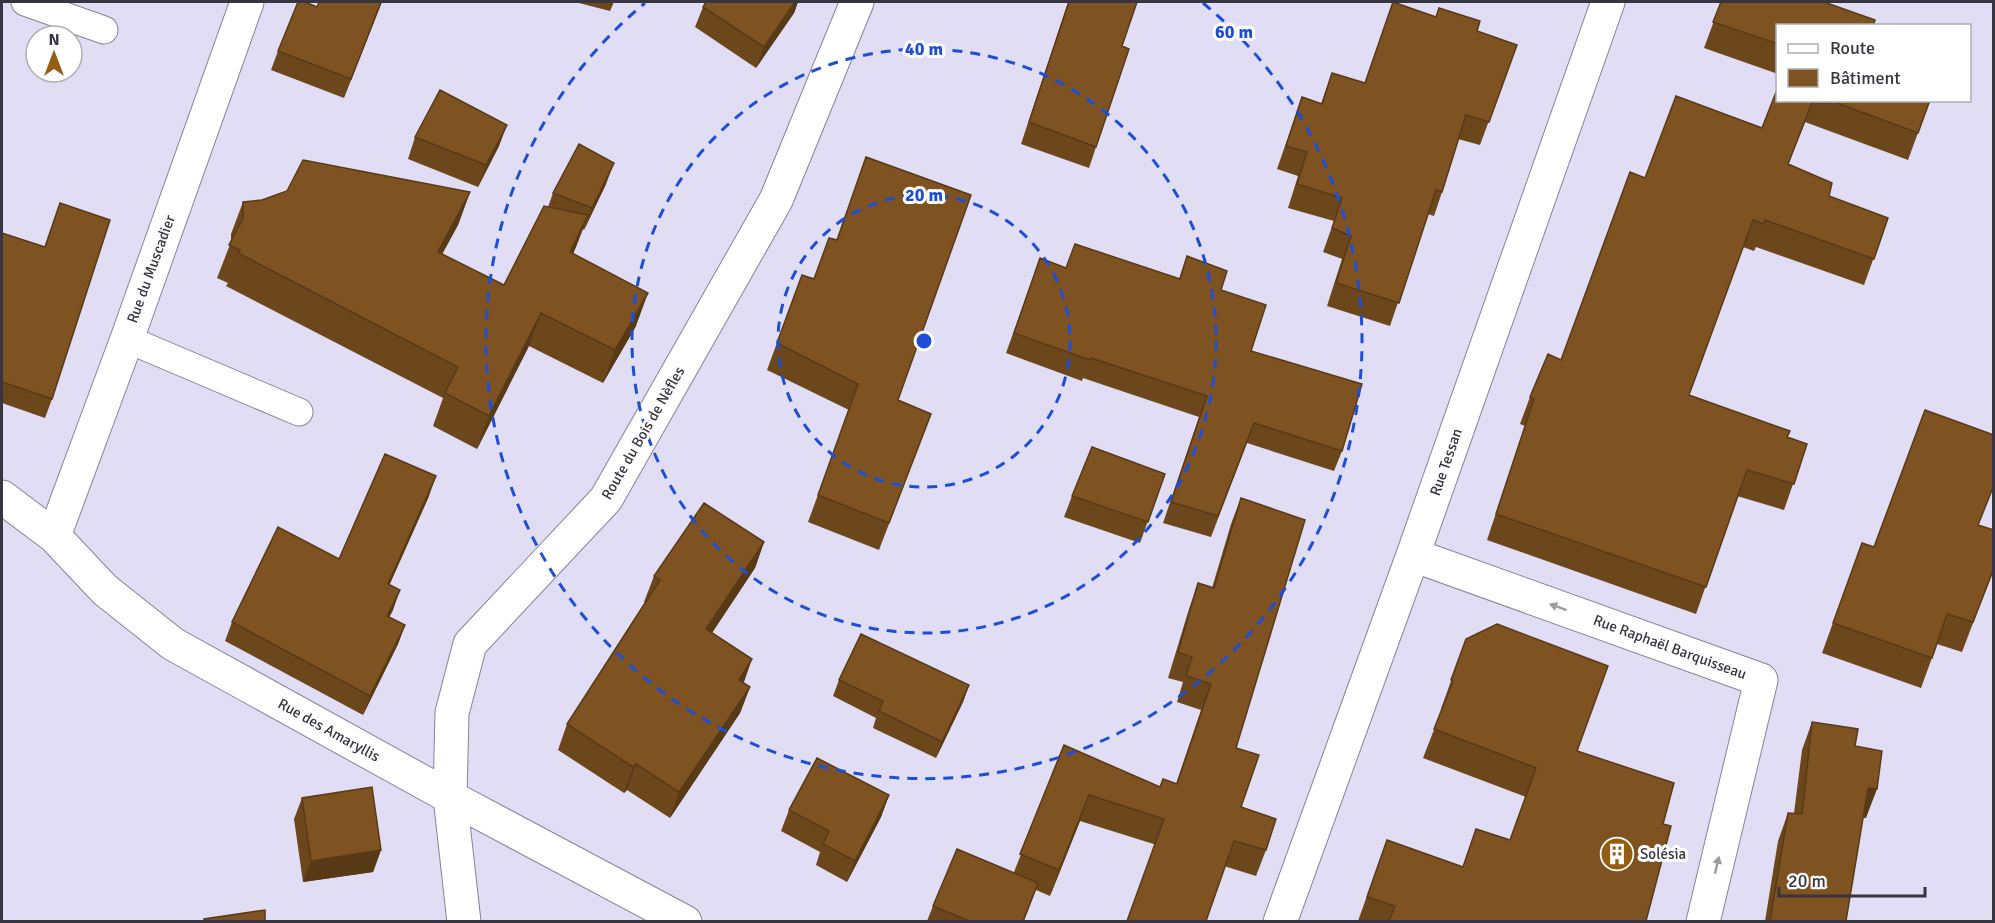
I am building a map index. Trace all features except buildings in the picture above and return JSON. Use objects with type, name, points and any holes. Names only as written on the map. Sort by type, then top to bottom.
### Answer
[{"type":"street","name":"Rue du Muscadier","points":[[54,536],[247,2]]},
{"type":"street","name":"Route du Bois de Nèfles","points":[[464,921],[450,796],[452,713],[470,644],[606,499],[776,200],[857,2]]},
{"type":"street","name":"Rue Tessan","points":[[1280,921],[1413,555],[1608,2]]},
{"type":"street","name":"Rue des Amaryllis","points":[[2,497],[54,536],[105,590],[173,644],[450,796],[685,921]]},
{"type":"street","name":"Rue Raphaël Barquisseau","points":[[1413,555],[1761,680],[1703,921]]},
{"type":"lane","points":[[25,2],[104,30]]},
{"type":"lane","points":[[127,339],[298,412]]},
{"type":"place","name":"Solésia","points":[[1617,854]]}]
